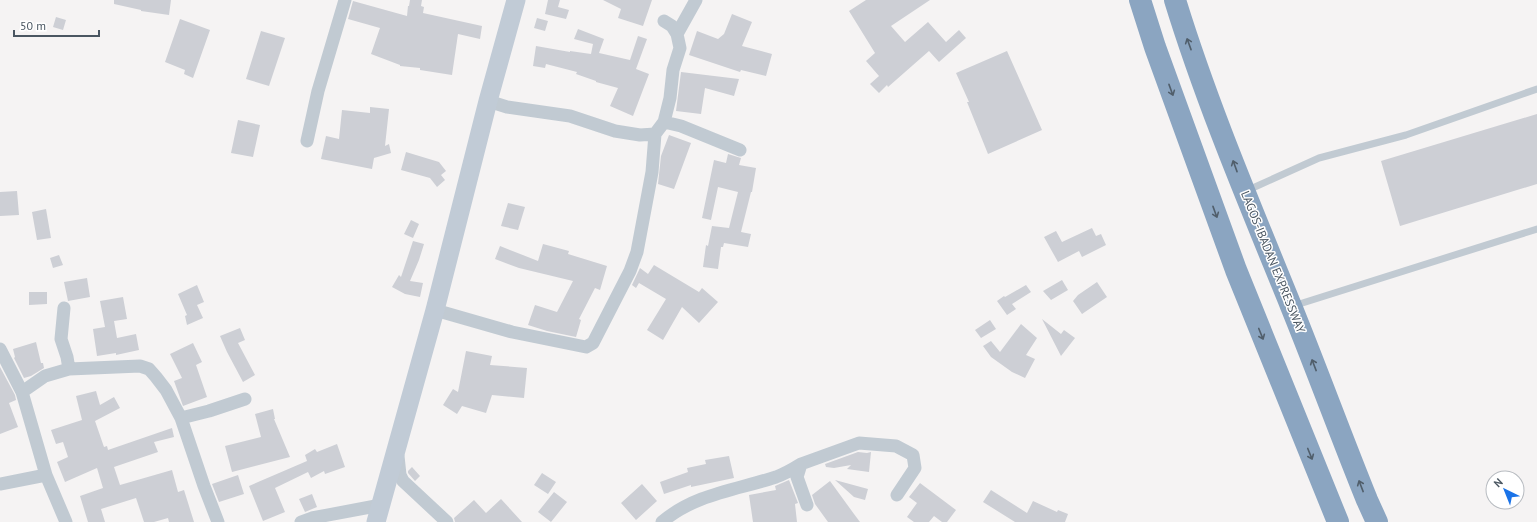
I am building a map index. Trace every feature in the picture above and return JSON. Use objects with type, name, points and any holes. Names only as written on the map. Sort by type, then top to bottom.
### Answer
[{"type":"highway","points":[[1140,0],[1155,47],[1236,270],[1338,522]]},
{"type":"highway","name":"LAGOS-IBADAN EXPRESSWAY","points":[[1175,0],[1186,36],[1244,192],[1377,522]]},
{"type":"street","points":[[307,140],[318,91],[345,0]]},
{"type":"street","points":[[301,522],[312,518],[379,513],[435,310],[515,0]]},
{"type":"street","points":[[677,34],[696,0]]},
{"type":"street","points":[[435,310],[512,332],[586,348],[593,344],[630,271],[637,252],[652,172],[655,134],[664,122],[670,98],[674,70],[680,48],[677,34],[672,26],[664,21]]},
{"type":"street","points":[[488,101],[507,107],[570,116],[615,131],[640,135],[655,134]]},
{"type":"street","points":[[664,122],[681,126],[740,150]]},
{"type":"street","points":[[64,308],[61,339],[67,357],[68,369]]},
{"type":"street","points":[[0,350],[22,392],[46,475],[66,522]]},
{"type":"street","points":[[22,392],[45,376],[68,369],[140,366],[149,369],[166,390],[181,418],[218,522]]},
{"type":"street","points":[[181,418],[209,411],[245,399]]},
{"type":"street","points":[[662,522],[689,503],[777,476],[801,464],[859,443],[896,446],[913,455],[915,468],[897,495]]},
{"type":"street","points":[[398,446],[398,463],[403,481],[447,522]]},
{"type":"street","points":[[801,464],[797,477],[807,504]]},
{"type":"street","points":[[0,484],[46,475]]},
{"type":"lane","points":[[1244,192],[1319,158],[1406,135],[1537,89]]},
{"type":"lane","points":[[1291,307],[1537,229]]},
{"type":"building","points":[[114,0],[171,0],[169,15],[141,11],[114,4]]},
{"type":"building","points":[[410,0],[422,0],[421,6],[424,7],[423,13],[482,26],[480,39],[458,34],[452,75],[420,70],[420,68],[400,66],[371,54],[380,28],[348,19],[353,1],[407,16]]},
{"type":"building","points":[[548,0],[560,0],[558,7],[569,10],[566,19],[545,14]]},
{"type":"building","points":[[603,0],[652,0],[643,26],[618,18],[621,9]]},
{"type":"building","points":[[866,0],[930,0],[891,26],[905,42],[928,22],[946,42],[959,30],[966,38],[939,62],[929,51],[879,93],[870,84],[879,76],[866,61],[875,53],[849,11]]},
{"type":"building","points":[[732,14],[752,22],[742,46],[772,54],[766,76],[741,70],[740,72],[689,55],[697,31],[718,39],[724,34]]},
{"type":"building","points":[[56,17],[66,20],[63,30],[53,27]]},
{"type":"building","points":[[537,18],[548,21],[545,31],[534,28]]},
{"type":"building","points":[[180,19],[210,30],[193,78],[184,74],[185,70],[165,62]]},
{"type":"building","points":[[578,29],[604,39],[599,53],[630,60],[638,36],[647,39],[636,69],[649,74],[633,116],[610,106],[618,88],[596,82],[576,74],[577,72],[546,64],[545,68],[533,66],[536,46],[591,54],[593,44],[574,39]]},
{"type":"building","points":[[261,31],[285,38],[269,86],[246,79]]},
{"type":"building","points":[[1007,51],[1042,130],[988,154],[967,102],[969,102],[956,73]]},
{"type":"building","points":[[681,72],[739,79],[734,96],[705,88],[701,114],[676,111]]},
{"type":"building","points":[[370,107],[389,109],[385,146],[389,144],[391,153],[374,158],[372,169],[321,159],[326,136],[339,139],[342,110],[370,113]]},
{"type":"building","points":[[1537,114],[1537,184],[1400,226],[1381,161]]},
{"type":"building","points":[[238,120],[260,125],[253,157],[231,153]]},
{"type":"building","points":[[669,135],[691,143],[674,189],[658,184],[661,156]]},
{"type":"building","points":[[406,152],[439,162],[446,171],[441,175],[445,180],[437,187],[430,178],[401,170]]},
{"type":"building","points":[[728,154],[741,158],[739,165],[756,168],[752,192],[741,232],[751,234],[748,247],[724,243],[723,247],[721,247],[718,269],[703,267],[706,245],[708,246],[712,226],[729,228],[738,192],[718,187],[711,220],[702,218],[714,160],[726,163]]},
{"type":"building","points":[[17,191],[19,215],[0,216],[0,192]]},
{"type":"building","points":[[508,203],[525,207],[518,230],[501,226]]},
{"type":"building","points":[[46,209],[51,238],[37,240],[32,212]]},
{"type":"building","points":[[411,220],[419,224],[413,238],[404,234]]},
{"type":"building","points":[[1092,228],[1096,236],[1101,234],[1106,245],[1082,257],[1079,251],[1058,262],[1044,237],[1056,231],[1062,242]]},
{"type":"building","points":[[413,241],[424,244],[410,281],[423,283],[420,297],[405,294],[392,287],[399,275],[401,277]]},
{"type":"building","points":[[543,244],[569,251],[568,254],[607,266],[600,290],[595,288],[579,319],[581,320],[576,337],[547,331],[528,325],[535,305],[557,312],[573,281],[519,268],[495,259],[500,246],[538,261]]},
{"type":"building","points":[[59,255],[63,265],[53,268],[50,258]]},
{"type":"building","points":[[654,265],[699,292],[702,288],[718,302],[699,323],[682,307],[663,340],[647,330],[666,299],[639,283],[636,288],[632,285],[640,268],[648,274]]},
{"type":"building","points":[[87,278],[90,297],[68,301],[64,282]]},
{"type":"building","points":[[1062,280],[1068,290],[1051,300],[1043,291]]},
{"type":"building","points":[[1097,282],[1107,297],[1082,314],[1073,301],[1078,295]]},
{"type":"building","points":[[197,285],[204,302],[197,305],[203,318],[187,325],[185,316],[187,315],[178,294]]},
{"type":"building","points":[[1026,285],[1031,292],[1012,304],[1016,309],[1007,315],[997,301]]},
{"type":"building","points":[[29,292],[47,292],[47,304],[29,305]]},
{"type":"building","points":[[123,297],[127,319],[114,321],[117,338],[136,334],[139,350],[116,355],[116,353],[97,356],[93,329],[105,327],[100,301]]},
{"type":"building","points":[[1042,319],[1061,334],[1064,330],[1075,338],[1061,356]]},
{"type":"building","points":[[990,320],[996,329],[981,338],[975,330]]},
{"type":"building","points":[[1021,324],[1037,338],[1026,355],[1035,359],[1025,378],[1012,372],[991,357],[983,346],[991,341],[1000,352]]},
{"type":"building","points":[[240,328],[245,340],[238,343],[255,375],[243,382],[220,336]]},
{"type":"building","points":[[36,342],[41,363],[43,363],[44,368],[31,376],[24,378],[14,358],[13,349]]},
{"type":"building","points":[[193,343],[202,362],[196,365],[207,397],[183,406],[174,381],[182,378],[170,354]]},
{"type":"building","points":[[466,351],[492,356],[490,365],[527,368],[524,398],[492,395],[486,413],[462,406],[457,414],[443,405],[453,389],[458,392]]},
{"type":"building","points":[[0,367],[15,395],[16,400],[9,403],[18,427],[0,434]]},
{"type":"building","points":[[96,391],[100,405],[114,397],[120,408],[95,421],[104,447],[107,446],[108,450],[172,428],[174,437],[154,442],[158,452],[114,467],[120,485],[172,470],[178,492],[184,490],[194,522],[169,522],[168,518],[154,522],[144,522],[136,498],[101,509],[105,522],[88,522],[80,496],[103,488],[97,468],[65,482],[57,462],[68,457],[63,442],[56,444],[51,430],[82,420],[76,396]]},
{"type":"building","points":[[273,409],[274,419],[290,457],[232,472],[225,446],[261,437],[255,414]]},
{"type":"building","points":[[337,444],[345,467],[325,474],[324,471],[311,478],[308,472],[275,488],[285,512],[263,521],[249,486],[307,461],[305,455],[315,449],[317,452]]},
{"type":"building","points":[[858,452],[871,452],[869,472],[847,469],[851,465],[834,468],[826,467],[825,464]]},
{"type":"building","points":[[729,456],[734,478],[691,487],[691,485],[664,494],[660,482],[688,472],[687,468],[706,464],[705,460]]},
{"type":"building","points":[[412,467],[420,476],[415,481],[408,473]]},
{"type":"building","points":[[542,473],[556,482],[548,494],[534,485]]},
{"type":"building","points":[[238,475],[244,494],[219,502],[212,484]]},
{"type":"building","points":[[789,480],[798,503],[795,504],[797,522],[753,522],[749,495],[776,490],[775,486]]},
{"type":"building","points":[[835,480],[868,489],[865,500],[854,497]]},
{"type":"building","points":[[830,481],[860,522],[828,522],[815,504],[812,495]]},
{"type":"building","points":[[920,483],[956,510],[947,522],[942,522],[934,516],[929,522],[914,522],[907,517],[917,503],[909,497]]},
{"type":"building","points":[[642,484],[657,501],[636,520],[621,503]]},
{"type":"building","points":[[991,490],[1027,513],[1033,501],[1057,512],[1058,510],[1068,514],[1065,522],[1015,522],[983,502]]},
{"type":"building","points":[[554,492],[567,502],[551,522],[538,512]]},
{"type":"building","points":[[312,494],[317,507],[305,512],[299,499]]},
{"type":"building","points":[[501,499],[522,522],[455,522],[454,518],[474,500],[486,513]]}]
